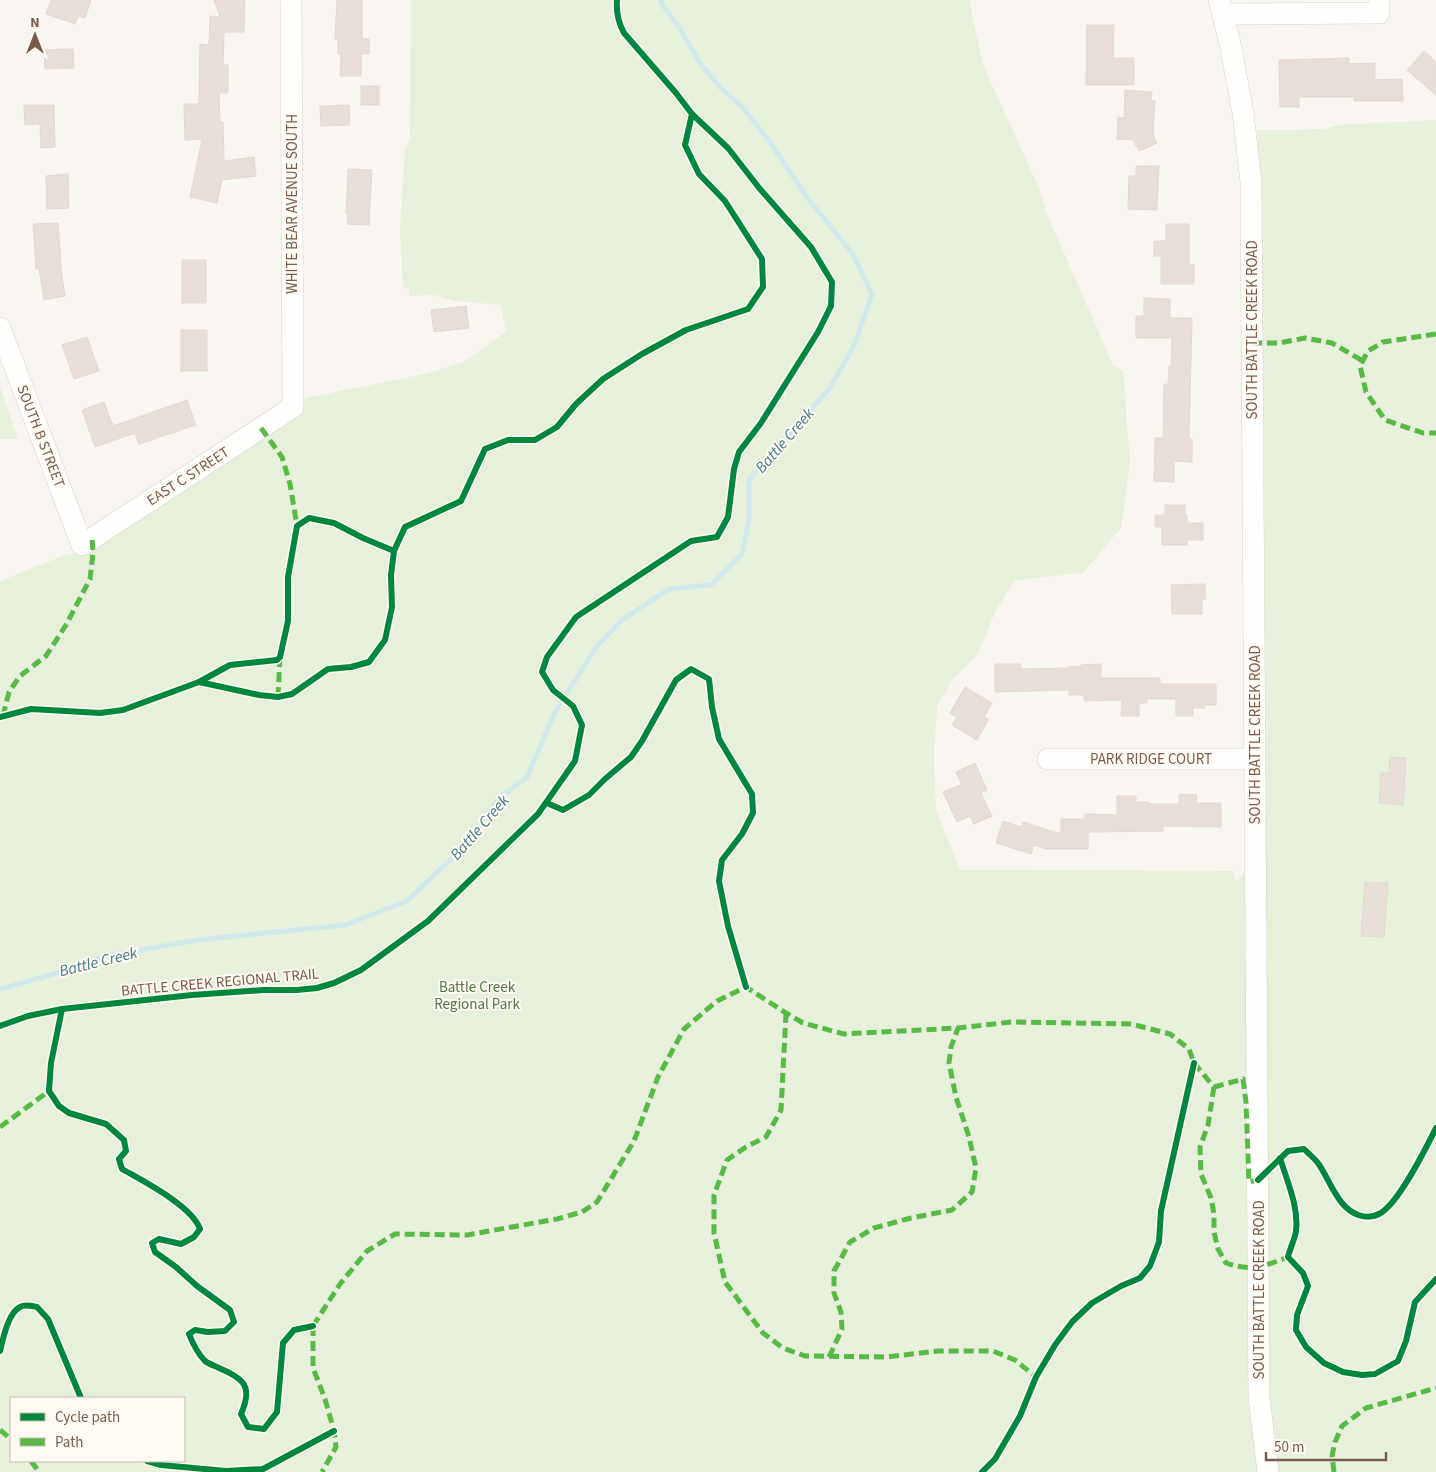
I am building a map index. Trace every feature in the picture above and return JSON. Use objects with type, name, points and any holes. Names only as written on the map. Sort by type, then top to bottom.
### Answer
[{"type":"street","name":"WHITE BEAR AVENUE SOUTH","points":[[291,0],[293,407]]},
{"type":"street","points":[[1221,7],[1379,6]]},
{"type":"street","name":"SOUTH BATTLE CREEK ROAD","points":[[1221,7],[1243,113],[1251,182],[1259,1397],[1268,1472]]},
{"type":"street","name":"SOUTH B STREET","points":[[0,328],[82,545]]},
{"type":"street","name":"EAST C STREET","points":[[82,545],[293,407]]},
{"type":"street","name":"PARK RIDGE COURT","points":[[1048,759],[1255,759]]},
{"type":"green space","name":"Battle Creek Regional Park","points":[[411,0],[969,0],[983,65],[1039,188],[1046,212],[1113,365],[1123,371],[1127,398],[1125,400],[1130,462],[1121,528],[1083,573],[1015,580],[996,610],[979,652],[955,677],[937,706],[934,754],[936,811],[960,870],[1234,871],[1235,882],[1262,860],[1267,719],[1265,718],[1264,435],[1257,130],[1324,129],[1339,125],[1436,120],[1436,1472],[0,1472],[0,581],[65,555],[77,553],[300,405],[306,398],[429,373],[465,361],[506,332],[501,305],[455,301],[434,295],[409,296],[409,289],[403,287],[400,230],[405,150],[410,139]]},
{"type":"green space","points":[[0,387],[18,439],[0,439]]},
{"type":"building","points":[[51,0],[91,0],[85,18],[78,16],[75,24],[46,14]]},
{"type":"building","points":[[214,0],[245,0],[244,32],[224,32],[223,65],[228,65],[228,93],[219,93],[220,122],[223,122],[224,161],[254,157],[256,176],[222,180],[217,203],[190,197],[202,139],[185,140],[184,104],[199,104],[200,44],[209,45],[210,16],[220,17]]},
{"type":"building","points":[[337,0],[362,0],[362,39],[369,39],[369,54],[361,54],[361,76],[340,76],[341,54],[338,54],[338,39],[335,39]]},
{"type":"building","points":[[1087,25],[1114,25],[1113,58],[1134,58],[1134,85],[1086,85]]},
{"type":"building","points":[[73,49],[74,68],[45,69],[44,50]]},
{"type":"building","points":[[1424,51],[1436,62],[1436,95],[1407,70]]},
{"type":"building","points":[[1349,58],[1349,64],[1375,63],[1375,80],[1402,79],[1403,101],[1354,101],[1354,97],[1299,97],[1299,107],[1280,107],[1279,60]]},
{"type":"building","points":[[361,86],[379,86],[379,105],[361,105]]},
{"type":"building","points":[[1125,90],[1152,92],[1151,101],[1155,101],[1153,135],[1157,143],[1139,151],[1133,140],[1117,139],[1118,117],[1124,118]]},
{"type":"building","points":[[24,105],[54,105],[55,147],[41,148],[40,124],[25,125]]},
{"type":"building","points":[[349,105],[350,125],[321,126],[320,106]]},
{"type":"building","points":[[1136,166],[1159,166],[1157,210],[1128,209],[1129,176],[1136,176]]},
{"type":"building","points":[[348,169],[372,170],[369,225],[347,224]]},
{"type":"building","points":[[68,174],[69,208],[47,209],[46,176]]},
{"type":"building","points":[[58,223],[65,296],[44,300],[39,269],[36,269],[33,224]]},
{"type":"building","points":[[1166,224],[1189,224],[1189,265],[1194,265],[1194,284],[1161,284],[1161,256],[1154,256],[1154,241],[1166,241]]},
{"type":"building","points":[[182,260],[206,260],[206,303],[182,303]]},
{"type":"building","points":[[1144,298],[1170,299],[1170,318],[1192,318],[1189,439],[1192,439],[1192,462],[1174,461],[1174,482],[1154,481],[1155,438],[1163,438],[1164,384],[1168,384],[1169,366],[1171,367],[1172,338],[1136,338],[1136,316],[1144,316]]},
{"type":"building","points":[[466,306],[469,328],[434,332],[431,310]]},
{"type":"building","points":[[181,330],[207,330],[207,371],[181,371]]},
{"type":"building","points":[[87,337],[99,371],[74,379],[62,345]]},
{"type":"building","points":[[187,400],[196,425],[139,444],[135,433],[95,447],[82,410],[104,402],[113,426]]},
{"type":"building","points":[[1165,505],[1185,505],[1187,523],[1203,523],[1203,540],[1187,540],[1187,545],[1162,545],[1162,527],[1155,527],[1155,515],[1165,515]]},
{"type":"building","points":[[1205,584],[1206,599],[1202,599],[1202,614],[1172,614],[1171,585]]},
{"type":"building","points":[[995,664],[1021,664],[1021,669],[1067,668],[1101,664],[1101,678],[1160,678],[1160,684],[1216,684],[1216,705],[1205,705],[1205,708],[1193,708],[1193,716],[1176,716],[1176,699],[1147,699],[1147,703],[1139,703],[1139,716],[1121,716],[1122,700],[1084,701],[1084,695],[1069,695],[1069,690],[995,692]]},
{"type":"building","points":[[965,687],[992,703],[984,717],[989,719],[977,740],[952,725],[957,717],[950,713]]},
{"type":"building","points":[[1390,757],[1406,758],[1403,805],[1379,803],[1381,773],[1389,773]]},
{"type":"building","points":[[975,763],[987,790],[981,793],[992,816],[974,824],[970,816],[957,822],[943,792],[962,784],[956,772]]},
{"type":"building","points":[[1179,794],[1197,795],[1196,803],[1221,803],[1221,827],[1163,826],[1163,831],[1088,832],[1088,849],[1046,849],[1034,845],[1031,854],[996,843],[1003,821],[1022,827],[1023,822],[1061,834],[1061,819],[1085,819],[1085,814],[1117,815],[1117,796],[1136,796],[1136,802],[1149,802],[1149,804],[1179,804]]},
{"type":"building","points":[[1365,882],[1388,883],[1384,937],[1361,936]]},
{"type":"waterway","name":"Battle Creek","points":[[0,989],[54,974],[106,956],[198,940],[345,925],[407,901],[450,860],[476,830],[498,799],[527,777],[555,712],[597,646],[622,620],[669,589],[711,585],[742,554],[749,520],[749,480],[829,389],[854,346],[872,294],[852,253],[809,200],[767,138],[744,109],[721,88],[702,66],[680,29],[661,3],[662,0]]},
{"type":"marked path","points":[[1436,334],[1383,342],[1368,351],[1360,366],[1366,392],[1385,420],[1423,433],[1436,433]]},
{"type":"marked path","points":[[1252,343],[1279,343],[1305,338],[1332,343],[1363,361]]},
{"type":"marked path","points":[[261,428],[282,457],[290,484],[297,526]]},
{"type":"marked path","points":[[3,716],[9,692],[20,676],[46,656],[66,625],[90,579],[93,553],[92,539]]},
{"type":"marked path","points":[[278,697],[280,657]]},
{"type":"marked path","points":[[313,1326],[340,1284],[367,1251],[395,1234],[467,1235],[557,1219],[582,1212],[597,1202],[634,1141],[658,1077],[684,1029],[717,1001],[746,987],[803,1023],[844,1034],[958,1028],[1011,1022],[1131,1024],[1170,1034],[1189,1049],[1194,1063],[1193,1066]]},
{"type":"marked path","points":[[786,1013],[781,1110],[766,1137],[746,1147],[727,1160],[714,1195],[714,1233],[725,1282],[763,1333],[783,1348],[805,1356],[886,1357],[938,1351],[993,1351],[1015,1360],[1036,1377]]},
{"type":"marked path","points":[[829,1357],[842,1329],[841,1312],[834,1293],[834,1271],[850,1242],[874,1228],[952,1210],[972,1192],[976,1168],[969,1137],[956,1097],[949,1063],[951,1047],[958,1028]]},
{"type":"marked path","points":[[1194,1063],[1214,1087]]},
{"type":"marked path","points":[[1214,1087],[1243,1079],[1246,1102],[1249,1182],[1260,1178]]},
{"type":"marked path","points":[[1214,1087],[1208,1125],[1200,1147],[1201,1174],[1211,1198],[1214,1214],[1214,1232],[1218,1249],[1226,1263],[1243,1267],[1258,1267],[1288,1257]]},
{"type":"marked path","points":[[0,1127],[49,1091]]},
{"type":"marked path","points":[[313,1326],[313,1368],[325,1399],[334,1431],[336,1447],[322,1472]]},
{"type":"marked path","points":[[1334,1472],[1332,1456],[1335,1442],[1342,1426],[1366,1408],[1436,1388]]},
{"type":"marked path","points":[[0,1430],[10,1438]]},
{"type":"marked path","points":[[32,1462],[39,1472]]},
{"type":"cycle path","name":"BATTLE CREEK REGIONAL TRAIL","points":[[0,1026],[28,1016],[62,1009],[192,995],[317,988],[334,983],[361,970],[428,921],[538,814],[575,761],[582,725],[573,706],[553,690],[542,672],[547,657],[576,617],[691,541],[717,537],[728,517],[734,469],[739,452],[761,423],[818,332],[831,306],[832,282],[811,247],[760,189],[728,148],[692,114],[624,33],[618,17],[617,0]]},
{"type":"cycle path","points":[[199,682],[259,695],[278,697],[292,694],[328,669],[351,667],[369,662],[385,640],[392,607],[391,575],[394,551],[405,527],[461,501],[485,449],[508,440],[535,440],[557,427],[576,404],[603,379],[642,354],[686,330],[748,309],[763,287],[762,259],[725,201],[699,174],[685,145],[692,114]]},
{"type":"cycle path","points":[[0,717],[31,709],[100,713],[123,710],[199,682],[230,665],[277,660],[280,657],[288,621],[288,577],[297,526],[309,518],[334,523],[394,551]]},
{"type":"cycle path","points":[[547,803],[563,810],[589,795],[631,757],[676,680],[691,669],[709,679],[712,707],[719,739],[752,794],[753,813],[742,834],[722,860],[719,881],[728,926],[746,987]]},
{"type":"cycle path","points":[[62,1009],[51,1063],[49,1091],[59,1106],[69,1113],[106,1124],[124,1140],[126,1151],[119,1159],[122,1169],[166,1195],[195,1220],[200,1229],[194,1237],[181,1244],[159,1239],[152,1243],[155,1252],[230,1310],[234,1322],[225,1331],[208,1332],[195,1330],[189,1334],[196,1349],[205,1361],[241,1380],[246,1390],[245,1405],[241,1414],[248,1427],[264,1429],[277,1412],[283,1343],[294,1330],[313,1326]]},
{"type":"cycle path","points":[[982,1472],[995,1459],[1020,1416],[1036,1377],[1055,1345],[1072,1322],[1092,1303],[1121,1286],[1140,1278],[1150,1266],[1159,1242],[1161,1211],[1194,1063]]},
{"type":"cycle path","points":[[1258,1180],[1288,1151],[1304,1149],[1318,1163],[1335,1194],[1346,1207],[1359,1215],[1374,1216],[1386,1209],[1395,1200],[1419,1162],[1436,1128]]},
{"type":"cycle path","points":[[1280,1158],[1296,1213],[1295,1237],[1288,1257],[1303,1273],[1308,1286],[1297,1315],[1296,1330],[1306,1347],[1324,1363],[1343,1372],[1362,1375],[1375,1374],[1398,1361],[1406,1341],[1415,1302],[1436,1279]]},
{"type":"cycle path","points":[[0,1351],[7,1327],[16,1310],[24,1306],[37,1307],[48,1319],[81,1397]]},
{"type":"cycle path","points":[[150,1462],[161,1465],[226,1471],[263,1469],[334,1431]]}]
